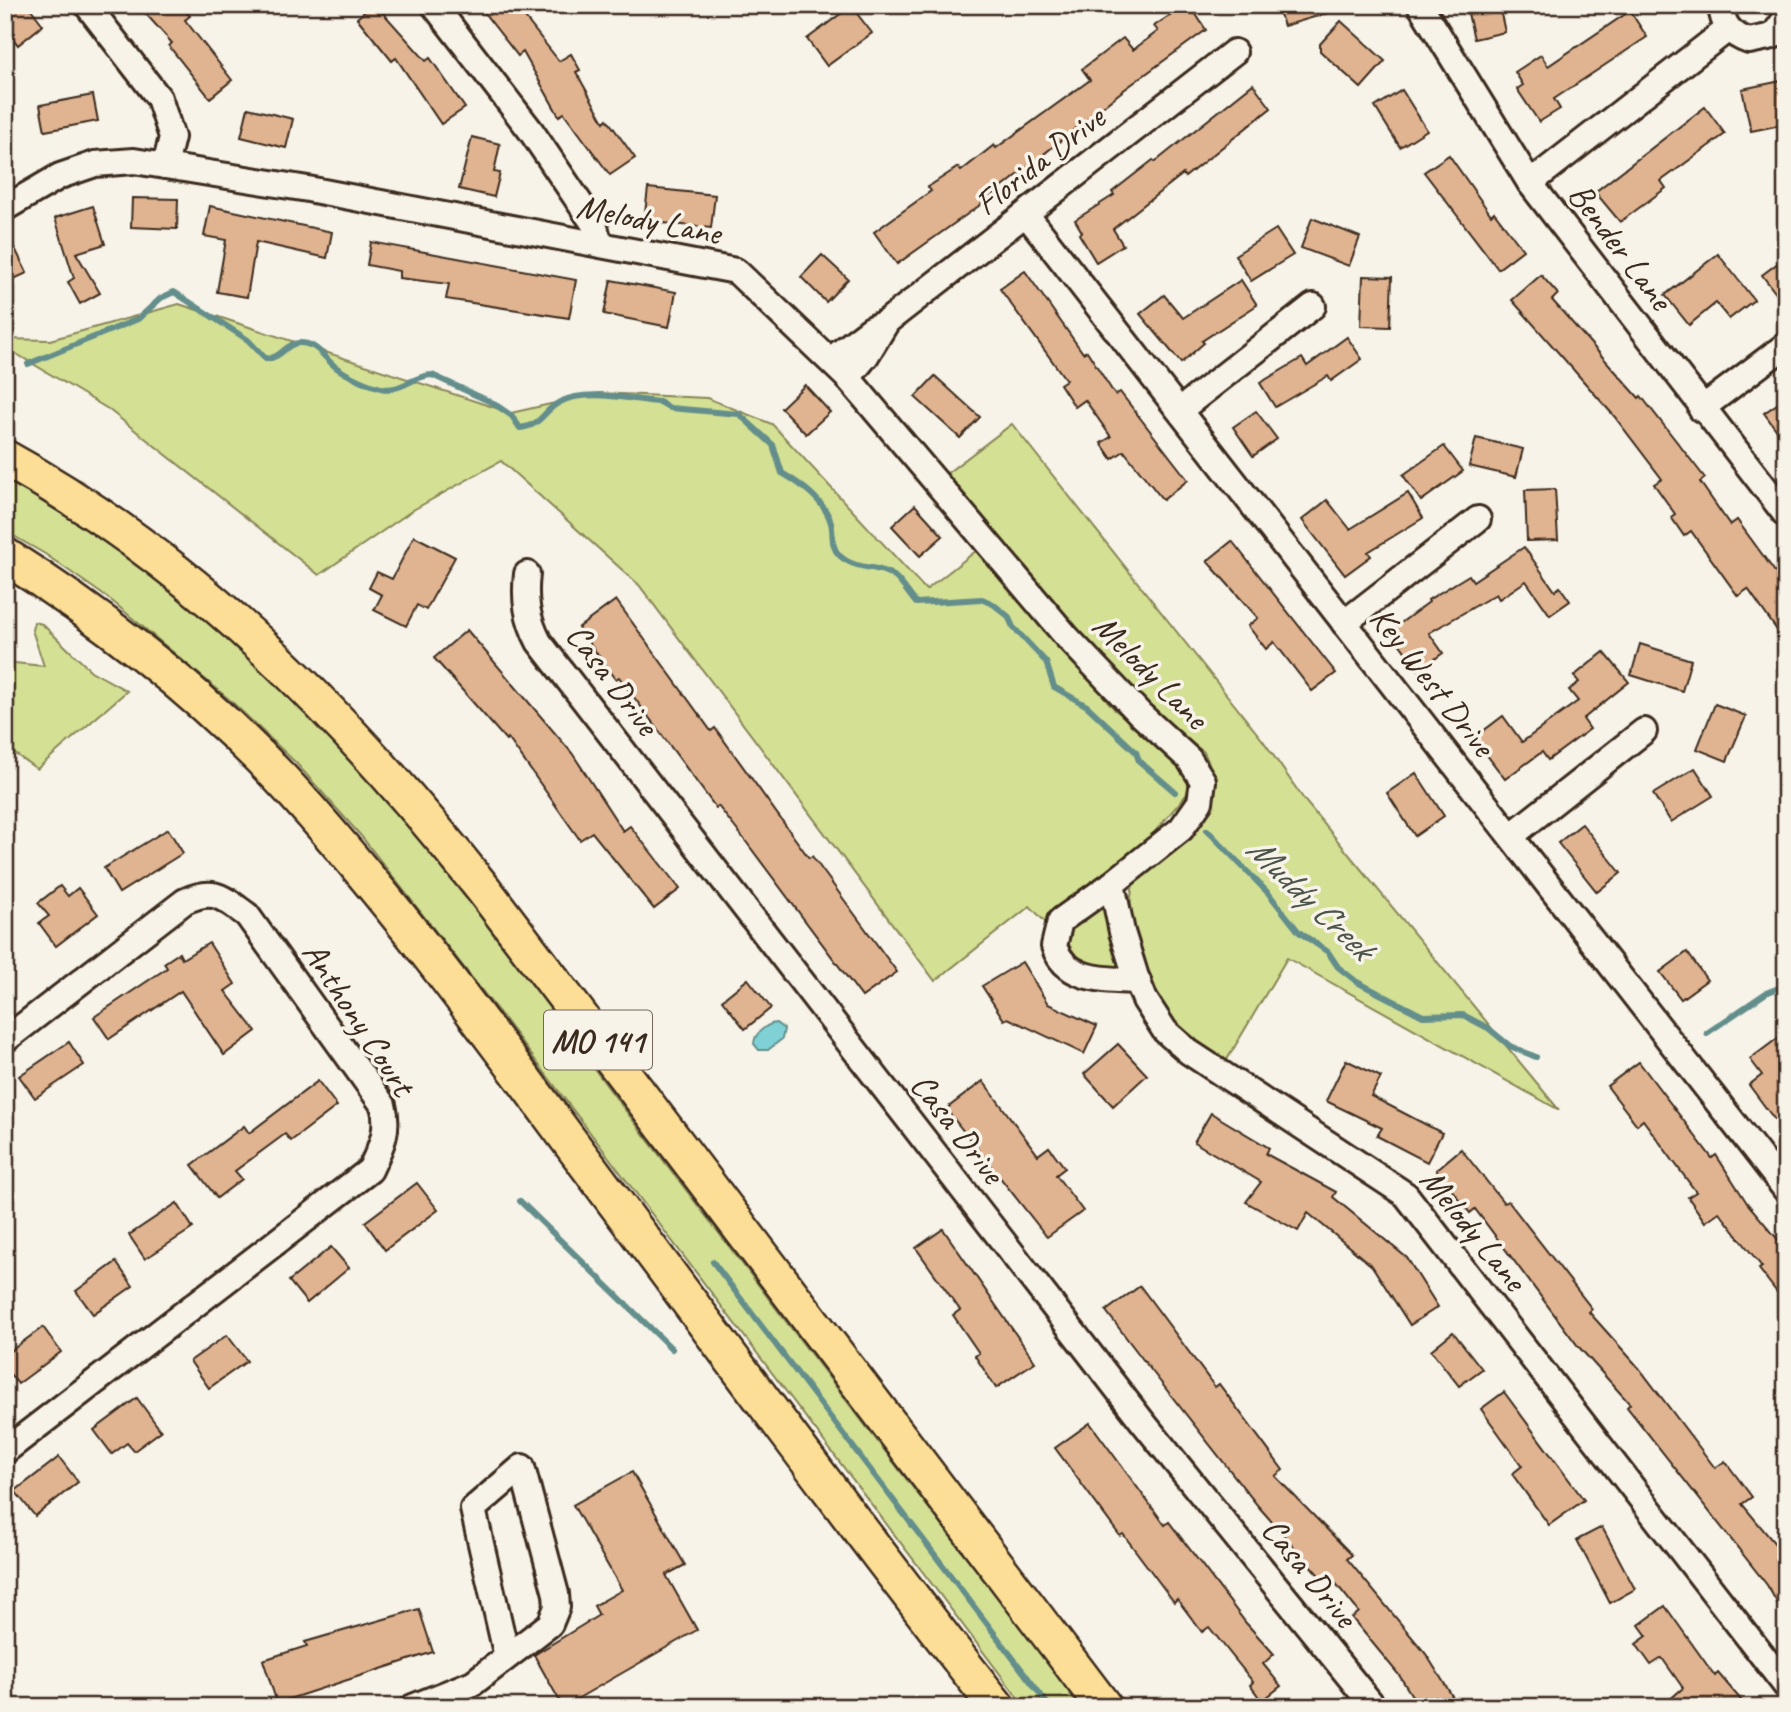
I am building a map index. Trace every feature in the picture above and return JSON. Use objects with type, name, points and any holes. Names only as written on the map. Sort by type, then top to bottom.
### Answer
[{"type":"highway","name":"MO 141","points":[[5,458],[83,506],[213,602],[272,653],[382,766],[484,890],[932,1485],[1104,1707]]},
{"type":"highway","name":"MO 141","points":[[5,556],[115,631],[176,682],[293,792],[345,851],[493,1039],[997,1707]]},
{"type":"street","points":[[87,5],[159,97],[172,137],[165,166]]},
{"type":"street","points":[[433,5],[531,131],[594,225],[600,244]]},
{"type":"street","name":"Bender Lane","points":[[1420,5],[1530,183],[1701,409],[1786,515]]},
{"type":"street","points":[[1721,5],[1728,29],[1738,37],[1761,41],[1773,36],[1786,18]]},
{"type":"street","points":[[1530,183],[1728,29]]},
{"type":"street","name":"Florida Drive","points":[[830,360],[871,329],[886,323],[1234,52]]},
{"type":"street","name":"Melody Lane","points":[[5,208],[61,176],[95,164],[134,161],[308,189],[736,271],[848,377],[1066,636],[1140,715],[1189,759],[1203,781],[1200,802],[1181,829],[1112,884],[1122,932],[1138,981],[1154,1015],[1189,1052],[1406,1195],[1786,1686]]},
{"type":"street","name":"Key West Drive","points":[[1026,215],[1786,1190]]},
{"type":"street","points":[[1180,410],[1313,306]]},
{"type":"street","name":"Florida Drive","points":[[848,377],[866,356],[886,323]]},
{"type":"street","points":[[1701,409],[1786,345]]},
{"type":"street","points":[[1344,623],[1478,519]]},
{"type":"street","name":"Casa Drive","points":[[527,574],[524,595],[529,622],[539,642],[1142,1421],[1374,1707]]},
{"type":"street","points":[[1510,836],[1644,731]]},
{"type":"street","points":[[1112,884],[1060,921],[1054,946],[1065,967],[1079,974],[1138,981]]},
{"type":"street","name":"Anthony Court","points":[[5,1040],[185,901],[201,894],[217,894],[247,915],[383,1105],[387,1121],[382,1145],[370,1170],[5,1451]]},
{"type":"street","points":[[413,1707],[473,1683],[507,1657],[550,1624],[557,1607],[522,1467],[473,1509],[507,1657]]},
{"type":"green space","points":[[179,304],[511,413],[599,393],[707,398],[772,424],[926,590],[981,547],[1115,710],[1179,759],[1190,782],[1187,794],[1131,860],[1048,925],[1030,906],[935,981],[639,585],[501,461],[413,510],[319,575],[108,409],[5,347],[5,339],[50,340]]},
{"type":"green space","points":[[1012,424],[1264,742],[1305,801],[1559,1110],[1287,958],[1225,1063],[1182,1033],[1165,1013],[1146,979],[1134,941],[1131,922],[1133,883],[1199,817],[1213,796],[1210,766],[1204,752],[1119,691],[946,474]]},
{"type":"green space","points":[[5,479],[63,513],[120,552],[230,640],[282,688],[379,788],[474,906],[625,1110],[1082,1707],[1025,1707],[498,1011],[361,836],[296,763],[231,701],[112,601],[45,554],[5,531]]},
{"type":"green space","points":[[34,622],[42,624],[91,671],[127,691],[37,769],[5,747],[5,662],[44,666],[32,630]]},
{"type":"green space","points":[[1100,905],[1106,909],[1120,966],[1114,969],[1080,963],[1068,943],[1069,925]]},
{"type":"water","points":[[776,1023],[784,1029],[782,1039],[768,1050],[759,1050],[754,1044],[758,1033]]},
{"type":"building","points":[[5,5],[28,5],[43,25],[18,45],[5,29]]},
{"type":"building","points":[[138,5],[180,5],[190,16],[185,20],[232,80],[210,98],[169,46],[172,43]]},
{"type":"building","points":[[372,5],[376,5],[426,61],[430,58],[465,108],[441,124],[396,58],[392,61],[357,18]]},
{"type":"building","points":[[478,5],[515,5],[559,61],[571,54],[580,70],[576,72],[604,122],[607,119],[635,158],[610,175],[564,113],[559,116],[523,52],[518,56]]},
{"type":"building","points":[[1190,5],[1206,30],[1121,92],[983,203],[897,264],[874,232],[931,191],[928,187],[958,167],[961,171],[994,145],[996,148],[1090,80],[1082,69],[1123,38],[1133,50],[1158,31],[1154,26]]},
{"type":"building","points":[[1277,5],[1338,5],[1338,10],[1284,26]]},
{"type":"building","points":[[1466,5],[1499,5],[1505,32],[1474,39]]},
{"type":"building","points":[[851,6],[872,33],[827,66],[807,39]]},
{"type":"building","points":[[1630,11],[1647,37],[1554,99],[1560,109],[1539,122],[1517,89],[1523,85],[1515,72],[1541,55],[1548,66]]},
{"type":"building","points":[[1341,21],[1385,61],[1361,88],[1320,51],[1320,44]]},
{"type":"building","points":[[1786,80],[1786,124],[1751,131],[1742,89]]},
{"type":"building","points":[[1253,84],[1271,108],[1185,177],[1183,174],[1113,229],[1123,245],[1096,262],[1079,234],[1082,232],[1075,220],[1114,195],[1112,192],[1153,160],[1155,162]]},
{"type":"building","points":[[1402,90],[1427,130],[1400,147],[1375,107]]},
{"type":"building","points":[[93,95],[98,121],[45,131],[40,105]]},
{"type":"building","points":[[1705,107],[1725,134],[1661,181],[1666,188],[1620,222],[1595,192]]},
{"type":"building","points":[[248,108],[293,119],[286,148],[241,137]]},
{"type":"building","points":[[472,137],[500,144],[494,172],[500,173],[494,197],[459,189]]},
{"type":"building","points":[[1449,155],[1491,215],[1494,212],[1523,250],[1498,269],[1424,172]]},
{"type":"building","points":[[648,188],[715,195],[711,228],[644,221]]},
{"type":"building","points":[[132,198],[178,199],[177,229],[131,227]]},
{"type":"building","points":[[93,206],[105,244],[76,253],[100,293],[80,304],[68,282],[74,278],[55,218]]},
{"type":"building","points":[[210,206],[332,232],[327,258],[256,242],[247,297],[217,292],[226,240],[204,236]]},
{"type":"building","points":[[1312,218],[1360,237],[1349,266],[1301,248]]},
{"type":"building","points":[[5,228],[27,273],[5,283]]},
{"type":"building","points":[[1276,229],[1293,255],[1251,281],[1235,255]]},
{"type":"building","points":[[371,242],[576,280],[569,318],[446,299],[449,284],[399,278],[399,271],[367,265]]},
{"type":"building","points":[[1718,254],[1754,300],[1729,319],[1716,303],[1689,325],[1665,295]]},
{"type":"building","points":[[822,255],[848,279],[826,302],[801,277]]},
{"type":"building","points":[[1786,257],[1786,307],[1762,275]]},
{"type":"building","points":[[1025,271],[1083,353],[1087,351],[1115,395],[1120,392],[1188,480],[1163,500],[1124,451],[1112,459],[1101,443],[1111,437],[1085,400],[1075,407],[1060,384],[1066,380],[1000,289]]},
{"type":"building","points":[[1541,275],[1558,294],[1552,300],[1639,398],[1641,396],[1705,478],[1700,482],[1730,525],[1737,520],[1786,587],[1786,643],[1748,589],[1738,596],[1691,531],[1684,536],[1671,517],[1675,514],[1654,484],[1662,479],[1614,416],[1512,300]]},
{"type":"building","points":[[1363,276],[1392,277],[1390,327],[1361,326]]},
{"type":"building","points":[[611,280],[676,292],[669,327],[604,314]]},
{"type":"building","points":[[1241,280],[1257,305],[1202,341],[1204,343],[1181,363],[1140,314],[1164,295],[1183,318]]},
{"type":"building","points":[[1347,337],[1362,359],[1331,381],[1328,376],[1275,407],[1260,383],[1302,358],[1307,366]]},
{"type":"building","points":[[935,376],[980,417],[960,438],[915,397]]},
{"type":"building","points":[[805,385],[830,412],[806,434],[781,408]]},
{"type":"building","points":[[1786,398],[1786,443],[1764,413]]},
{"type":"building","points":[[1256,411],[1277,439],[1253,456],[1233,427]]},
{"type":"building","points":[[1476,438],[1523,449],[1516,477],[1469,466]]},
{"type":"building","points":[[1444,446],[1463,471],[1421,501],[1403,475]]},
{"type":"building","points":[[1555,489],[1558,540],[1527,541],[1525,490]]},
{"type":"building","points":[[1408,493],[1423,518],[1368,552],[1371,556],[1345,575],[1302,520],[1327,500],[1350,529]]},
{"type":"building","points":[[915,505],[943,536],[920,556],[892,526]]},
{"type":"building","points":[[414,536],[455,557],[426,610],[417,605],[406,626],[374,610],[382,595],[369,588],[377,572],[392,579]]},
{"type":"building","points":[[1232,541],[1336,673],[1312,691],[1274,642],[1266,649],[1248,626],[1258,618],[1207,561]]},
{"type":"building","points":[[1524,547],[1555,591],[1560,587],[1570,601],[1550,615],[1526,581],[1499,599],[1496,594],[1429,633],[1443,653],[1419,670],[1390,631],[1429,602],[1428,600],[1469,575],[1473,581]]},
{"type":"building","points":[[616,600],[711,731],[715,728],[809,858],[812,856],[897,972],[862,997],[747,843],[718,806],[716,808],[619,677],[616,679],[578,628]]},
{"type":"building","points":[[467,630],[572,753],[623,831],[630,826],[680,889],[654,909],[592,832],[580,840],[508,738],[506,740],[434,658]]},
{"type":"building","points":[[1640,644],[1691,660],[1682,691],[1631,675]]},
{"type":"building","points":[[1604,652],[1629,682],[1583,719],[1590,729],[1548,760],[1542,752],[1505,779],[1474,738],[1503,716],[1522,742],[1578,701],[1569,690],[1579,682],[1574,676]]},
{"type":"building","points":[[1715,704],[1746,716],[1727,761],[1697,749]]},
{"type":"building","points":[[1695,768],[1713,796],[1671,822],[1653,794]]},
{"type":"building","points":[[1416,773],[1444,816],[1415,836],[1387,793]]},
{"type":"building","points":[[1582,824],[1621,873],[1597,892],[1558,843]]},
{"type":"building","points":[[168,829],[183,853],[119,893],[104,868]]},
{"type":"building","points":[[60,886],[68,896],[78,888],[98,914],[56,946],[39,923],[49,916],[38,903]]},
{"type":"building","points":[[209,943],[235,984],[225,991],[256,1031],[224,1055],[181,991],[109,1039],[94,1017],[167,968],[164,963],[179,953],[182,959]]},
{"type":"building","points":[[1687,952],[1707,980],[1681,999],[1660,972]]},
{"type":"building","points":[[1022,962],[1048,1004],[1097,1026],[1084,1054],[1008,1018],[1004,1020],[982,986]]},
{"type":"building","points":[[748,979],[771,1008],[745,1029],[722,1000]]},
{"type":"building","points":[[1786,1032],[1786,1135],[1749,1085],[1762,1075],[1750,1059]]},
{"type":"building","points":[[69,1042],[84,1065],[35,1098],[19,1076]]},
{"type":"building","points":[[1118,1044],[1147,1075],[1113,1106],[1084,1074]]},
{"type":"building","points":[[1346,1060],[1381,1077],[1371,1096],[1442,1133],[1427,1162],[1377,1136],[1382,1128],[1326,1101]]},
{"type":"building","points":[[1639,1062],[1712,1158],[1716,1155],[1747,1203],[1786,1249],[1786,1304],[1759,1269],[1762,1267],[1719,1212],[1705,1222],[1688,1197],[1696,1192],[1643,1120],[1637,1125],[1607,1086]]},
{"type":"building","points":[[318,1081],[337,1106],[291,1141],[285,1134],[235,1171],[242,1179],[217,1198],[192,1165],[244,1126],[249,1133]]},
{"type":"building","points":[[983,1081],[1038,1155],[1049,1147],[1065,1168],[1056,1175],[1083,1211],[1047,1237],[946,1109]]},
{"type":"building","points":[[1211,1113],[1269,1148],[1266,1154],[1336,1192],[1333,1197],[1407,1258],[1438,1307],[1410,1325],[1372,1266],[1308,1213],[1298,1231],[1246,1202],[1261,1182],[1194,1142]]},
{"type":"building","points":[[1461,1149],[1504,1203],[1508,1201],[1592,1309],[1589,1312],[1639,1368],[1715,1468],[1725,1461],[1752,1497],[1742,1504],[1786,1557],[1786,1618],[1767,1585],[1627,1407],[1630,1404],[1578,1346],[1475,1209],[1470,1213],[1436,1170]]},
{"type":"building","points":[[417,1183],[438,1210],[385,1250],[365,1222]]},
{"type":"building","points":[[177,1203],[193,1228],[145,1259],[129,1235]]},
{"type":"building","points":[[943,1229],[1035,1362],[996,1388],[975,1356],[979,1353],[953,1315],[960,1310],[916,1248]]},
{"type":"building","points":[[331,1247],[349,1268],[307,1303],[289,1281]]},
{"type":"building","points":[[116,1262],[133,1286],[93,1314],[76,1291]]},
{"type":"building","points":[[1140,1286],[1215,1387],[1219,1384],[1283,1470],[1275,1476],[1352,1555],[1347,1559],[1426,1654],[1459,1707],[1419,1707],[1399,1675],[1352,1618],[1359,1612],[1329,1575],[1323,1580],[1258,1506],[1106,1311]]},
{"type":"building","points":[[43,1327],[61,1352],[18,1384],[5,1368],[5,1355]]},
{"type":"building","points":[[1453,1332],[1482,1369],[1459,1386],[1431,1350]]},
{"type":"building","points":[[227,1335],[247,1361],[209,1388],[190,1361]]},
{"type":"building","points":[[1504,1392],[1584,1500],[1549,1525],[1512,1474],[1522,1466],[1481,1409]]},
{"type":"building","points":[[137,1398],[161,1431],[134,1451],[127,1443],[112,1454],[94,1430]]},
{"type":"building","points":[[1090,1423],[1165,1525],[1169,1522],[1246,1623],[1274,1654],[1263,1664],[1281,1686],[1262,1701],[1250,1685],[1253,1682],[1209,1627],[1202,1632],[1177,1599],[1174,1602],[1123,1534],[1120,1536],[1055,1448]]},
{"type":"building","points":[[59,1457],[78,1482],[35,1516],[15,1491]]},
{"type":"building","points":[[632,1472],[685,1565],[666,1575],[697,1630],[563,1707],[534,1655],[599,1615],[594,1606],[622,1590],[573,1505]]},
{"type":"building","points":[[1602,1527],[1635,1589],[1610,1603],[1577,1540]]},
{"type":"building","points":[[1665,1606],[1715,1676],[1718,1673],[1747,1707],[1661,1707],[1683,1688],[1662,1658],[1651,1665],[1636,1644],[1647,1636],[1639,1625]]},
{"type":"building","points":[[419,1609],[433,1652],[277,1703],[263,1660],[307,1646],[305,1642]]},
{"type":"waterway","name":"Muddy Creek","points":[[28,364],[138,319],[161,298],[174,292],[248,340],[266,359],[294,344],[305,343],[342,371],[381,388],[394,388],[432,375],[493,403],[512,416],[520,428],[538,421],[560,402],[596,395],[660,402],[670,408],[739,414],[773,445],[782,473],[804,488],[823,507],[831,523],[833,543],[839,555],[852,563],[881,570],[895,577],[916,603],[982,599],[993,604],[1008,616],[1013,627],[1046,662],[1054,687],[1087,706],[1136,752],[1139,761],[1175,792]]},
{"type":"waterway","name":"Muddy Creek","points":[[1207,830],[1269,894],[1299,932],[1328,952],[1338,967],[1357,982],[1423,1016],[1463,1015],[1488,1028],[1510,1046],[1536,1057]]},
{"type":"waterway","name":"Muddy Creek","points":[[1707,1033],[1766,993],[1786,985]]},
{"type":"waterway","points":[[520,1201],[672,1349]]},
{"type":"waterway","points":[[713,1262],[1050,1707]]}]
